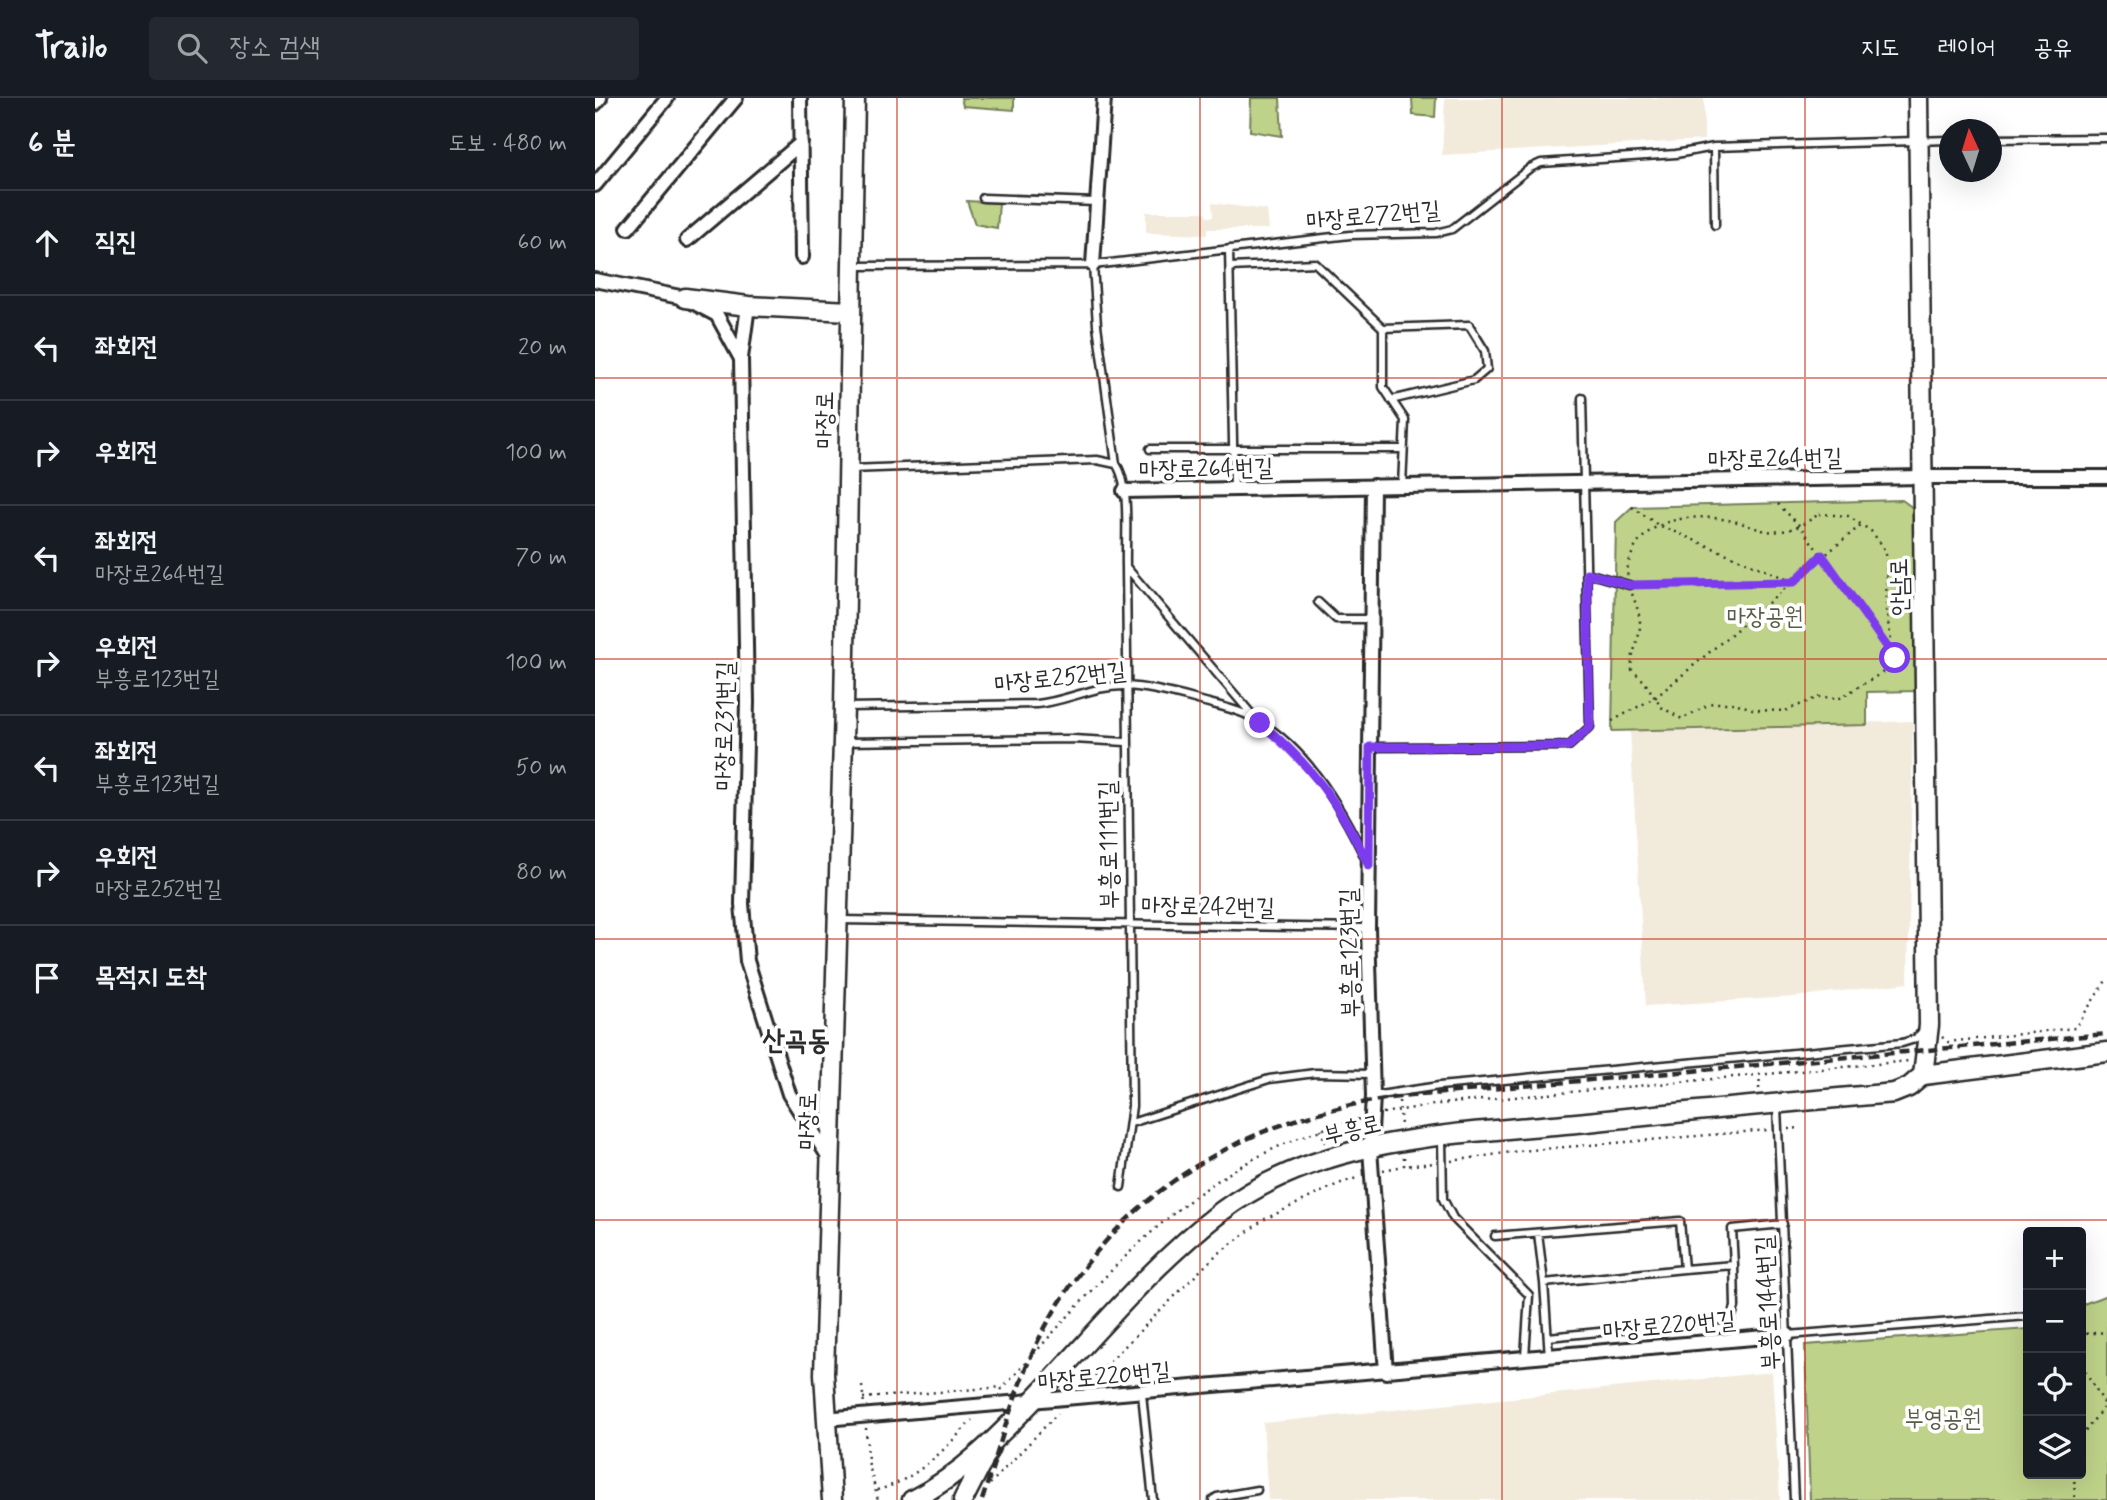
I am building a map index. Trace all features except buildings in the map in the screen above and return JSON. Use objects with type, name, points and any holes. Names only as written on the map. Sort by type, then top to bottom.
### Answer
[{"type":"main road","name":"마장로","points":[[832,1500],[825,1419],[844,707],[855,98]]},
{"type":"main road","name":"안남로","points":[[1918,98],[1929,1025],[1924,1067]]},
{"type":"main road","points":[[685,298],[748,306],[851,311]]},
{"type":"main road","points":[[1924,1067],[2107,1052]]},
{"type":"main road","name":"부흥로","points":[[912,1500],[935,1489],[992,1442],[1179,1247],[1224,1210],[1269,1182],[1312,1163],[1441,1136],[1894,1093],[1909,1087],[1924,1067]]},
{"type":"main road","points":[[963,1500],[992,1442]]},
{"type":"street","points":[[595,104],[600,98]]},
{"type":"street","points":[[595,186],[667,98]]},
{"type":"street","points":[[628,228],[736,98]]},
{"type":"street","points":[[800,98],[802,257]]},
{"type":"street","points":[[1093,265],[1104,98]]},
{"type":"street","points":[[687,240],[801,143]]},
{"type":"street","name":"마장로231번길","points":[[595,280],[685,298],[717,315],[741,359],[747,702],[741,904],[747,961],[789,1094],[831,1160]]},
{"type":"street","points":[[741,359],[748,306]]},
{"type":"street","name":"마장로264번길","points":[[1124,491],[1922,477],[2107,477]]},
{"type":"street","name":"부흥로123번길","points":[[1370,1149],[1373,1096],[1368,928],[1373,486]]},
{"type":"street","points":[[1370,1149],[1386,1372]]},
{"type":"street","name":"마장로220번길","points":[[825,1419],[1142,1394],[1788,1335]]},
{"type":"lane","points":[[2002,139],[2107,138]]},
{"type":"lane","name":"마장로272번길","points":[[851,266],[1093,265],[1350,235],[1436,233],[1452,229],[1530,168],[1541,163],[1676,154],[1714,147],[1939,140]]},
{"type":"lane","points":[[1714,147],[1715,225]]},
{"type":"lane","points":[[983,198],[1097,202]]},
{"type":"lane","points":[[1229,249],[1234,489]]},
{"type":"lane","points":[[1230,267],[1315,263],[1383,328],[1469,325],[1485,351],[1487,369],[1474,380],[1391,400]]},
{"type":"lane","points":[[1093,265],[1097,326],[1116,464]]},
{"type":"lane","points":[[1383,328],[1383,387],[1405,420],[1402,486]]},
{"type":"lane","points":[[1370,747],[1569,746],[1590,727],[1582,398]]},
{"type":"lane","points":[[1150,449],[1402,449]]},
{"type":"lane","name":"마장로264번길","points":[[848,469],[1097,460],[1116,464],[1124,491]]},
{"type":"lane","name":"부흥로111번길","points":[[1121,1186],[1131,1123],[1124,491]]},
{"type":"lane","points":[[1125,567],[1260,723]]},
{"type":"lane","points":[[1587,573],[1629,585]]},
{"type":"lane","points":[[1318,602],[1335,619],[1372,619]]},
{"type":"lane","name":"마장로252번길","points":[[844,707],[1037,704],[1055,702],[1096,689],[1125,686],[1184,696],[1231,709],[1260,723],[1295,752],[1329,792],[1369,866]]},
{"type":"lane","points":[[843,742],[1073,739],[1087,742],[1126,741]]},
{"type":"lane","name":"마장로242번길","points":[[838,920],[1368,928]]},
{"type":"lane","points":[[1373,1096],[1398,1091],[1902,1043],[1915,1039],[1929,1025]]},
{"type":"lane","points":[[1131,1123],[1269,1079],[1315,1073],[1372,1074]]},
{"type":"lane","name":"부흥로144번길","points":[[1777,1104],[1794,1500]]},
{"type":"lane","points":[[1441,1136],[1443,1199],[1453,1218],[1529,1295],[1525,1359]]},
{"type":"lane","points":[[1495,1236],[1680,1221],[1684,1269]]},
{"type":"lane","points":[[1548,1336],[1731,1319],[1735,1307],[1732,1228],[1783,1224]]},
{"type":"lane","points":[[1538,1233],[1549,1357]]},
{"type":"lane","points":[[1544,1283],[1734,1265]]},
{"type":"lane","points":[[1788,1335],[2023,1316]]},
{"type":"lane","points":[[1142,1394],[1153,1500]]},
{"type":"lane","points":[[1213,1500],[1257,1490]]},
{"type":"path","points":[[1779,503],[1822,555],[1895,658]]},
{"type":"path","points":[[1632,508],[1658,525],[1794,582]]},
{"type":"path","points":[[1819,514],[1848,516],[1861,524],[1871,531],[1887,557],[1886,610],[1895,665],[1840,698],[1819,697],[1785,711],[1755,710],[1735,703],[1712,703],[1682,719],[1661,707],[1656,697],[1632,670],[1630,657],[1640,622],[1627,568],[1638,539],[1658,525],[1699,515],[1736,521],[1761,531],[1779,532],[1800,526],[1819,514]]},
{"type":"path","points":[[1612,721],[1656,697],[1861,524]]},
{"type":"path","points":[[1629,585],[1794,582]]},
{"type":"path","points":[[1929,1025],[1948,1042],[2075,1028],[2107,979]]},
{"type":"path","points":[[877,1490],[916,1472],[936,1458],[1177,1208],[1209,1184],[1272,1148],[1321,1129],[1400,1111],[1924,1067]]},
{"type":"path","points":[[1398,1091],[1404,1167]]},
{"type":"path","points":[[986,1488],[1214,1256],[1263,1220],[1338,1184],[1404,1167],[1519,1151],[1801,1128]]},
{"type":"path","points":[[2086,1430],[2105,1405],[2084,1367],[2084,1334],[2107,1332]]},
{"type":"path","points":[[862,1386],[868,1461],[878,1500]]},
{"type":"path","points":[[863,1398],[1003,1387]]},
{"type":"path","points":[[2074,1479],[2075,1500]]},
{"type":"shaded area","points":[[1445,98],[1704,98],[1704,140],[1442,155]]},
{"type":"shaded area","points":[[1212,203],[1267,210],[1269,229],[1207,229],[1207,235],[1146,233],[1146,212],[1205,212],[1207,217],[1213,217]]},
{"type":"shaded area","points":[[1913,721],[1908,983],[1794,997],[1646,1006],[1630,731]]},
{"type":"shaded area","points":[[1772,1372],[1780,1500],[1268,1500],[1263,1423]]},
{"type":"green space","points":[[961,98],[1014,98],[1014,110],[963,106]]},
{"type":"green space","points":[[1251,98],[1280,98],[1282,136],[1250,131]]},
{"type":"green space","points":[[1412,98],[1436,98],[1435,117],[1413,115]]},
{"type":"green space","points":[[967,201],[999,203],[997,228],[975,224]]},
{"type":"green space","name":"마장공원","points":[[1902,500],[1913,508],[1918,691],[1867,692],[1867,725],[1612,731],[1616,522],[1632,507]]},
{"type":"green space","name":"부영공원","points":[[2107,1295],[2107,1500],[1810,1500],[1805,1345],[2023,1329],[2023,1479],[2086,1479],[2086,1303]]},
{"type":"railway","points":[[982,1500],[1030,1358],[1069,1288],[1104,1243],[1144,1204],[1187,1172],[1235,1144],[1287,1123],[1341,1107],[1399,1097],[2107,1034]]},
{"type":"district","name":"산곡동","points":[[796,1039]]},
{"type":"route","points":[[1260,723],[1295,752],[1329,792],[1369,866],[1370,747],[1569,746],[1590,727],[1587,573],[1629,585],[1794,582],[1822,555],[1895,658]]}]
